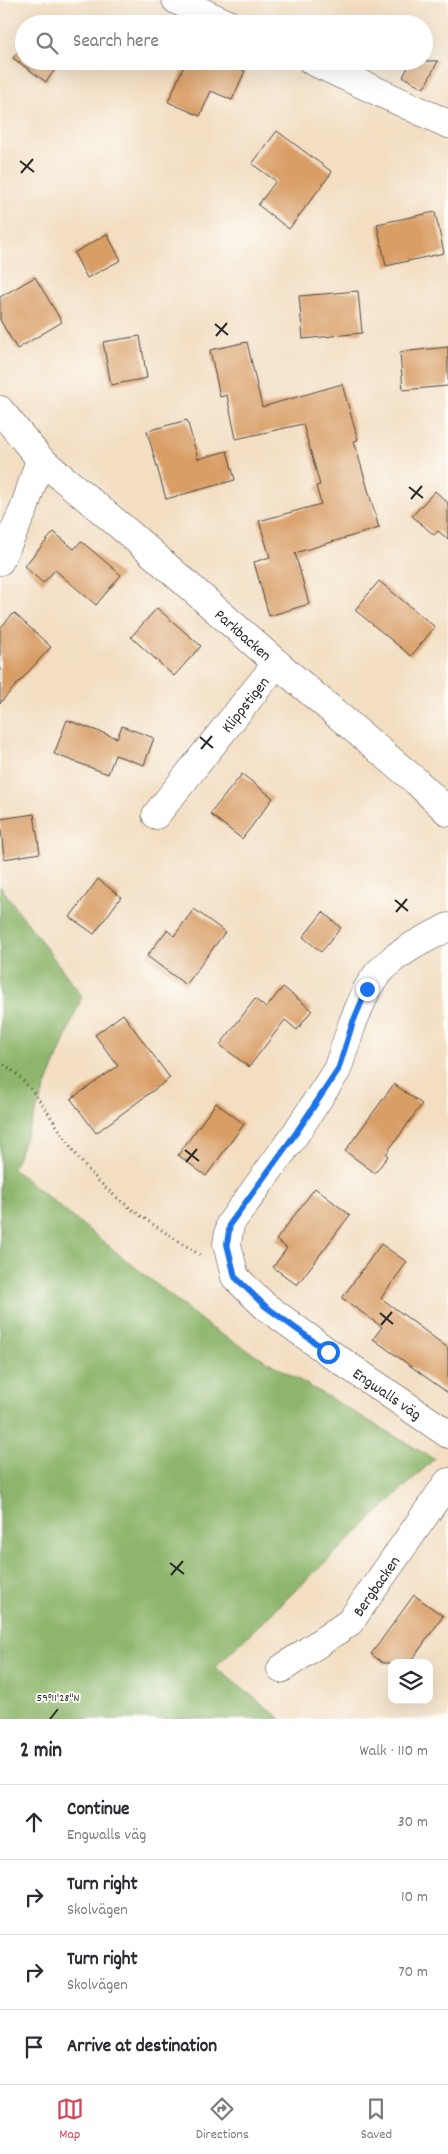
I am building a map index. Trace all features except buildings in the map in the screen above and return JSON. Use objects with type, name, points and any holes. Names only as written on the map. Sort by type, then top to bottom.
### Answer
[{"type":"street","points":[[176,0],[208,15]]},
{"type":"street","points":[[331,70],[448,124]]},
{"type":"street","name":"Parkbacken","points":[[0,410],[40,458],[417,782],[448,812]]},
{"type":"street","points":[[0,561],[24,509],[40,458]]},
{"type":"street","name":"Klippstigen","points":[[156,815],[277,663]]},
{"type":"street","points":[[235,1277],[227,1244],[230,1224],[296,1133],[338,1070],[353,1022],[367,989],[378,973],[394,958],[448,927]]},
{"type":"street","name":"Engwalls väg","points":[[235,1277],[265,1306],[448,1434]]},
{"type":"street","name":"Bergbacken","points":[[281,1669],[350,1622],[448,1482]]},
{"type":"path","points":[[0,1062],[28,1084],[71,1150],[92,1175],[134,1212],[235,1277]]},
{"type":"green space","points":[[0,886],[82,996],[13,1169],[212,1329],[434,1459],[215,1667],[281,1719],[0,1719]]},
{"type":"route","points":[[328,1352],[265,1306],[235,1277],[227,1244],[230,1224],[296,1133],[338,1070],[353,1022],[367,989]]}]
